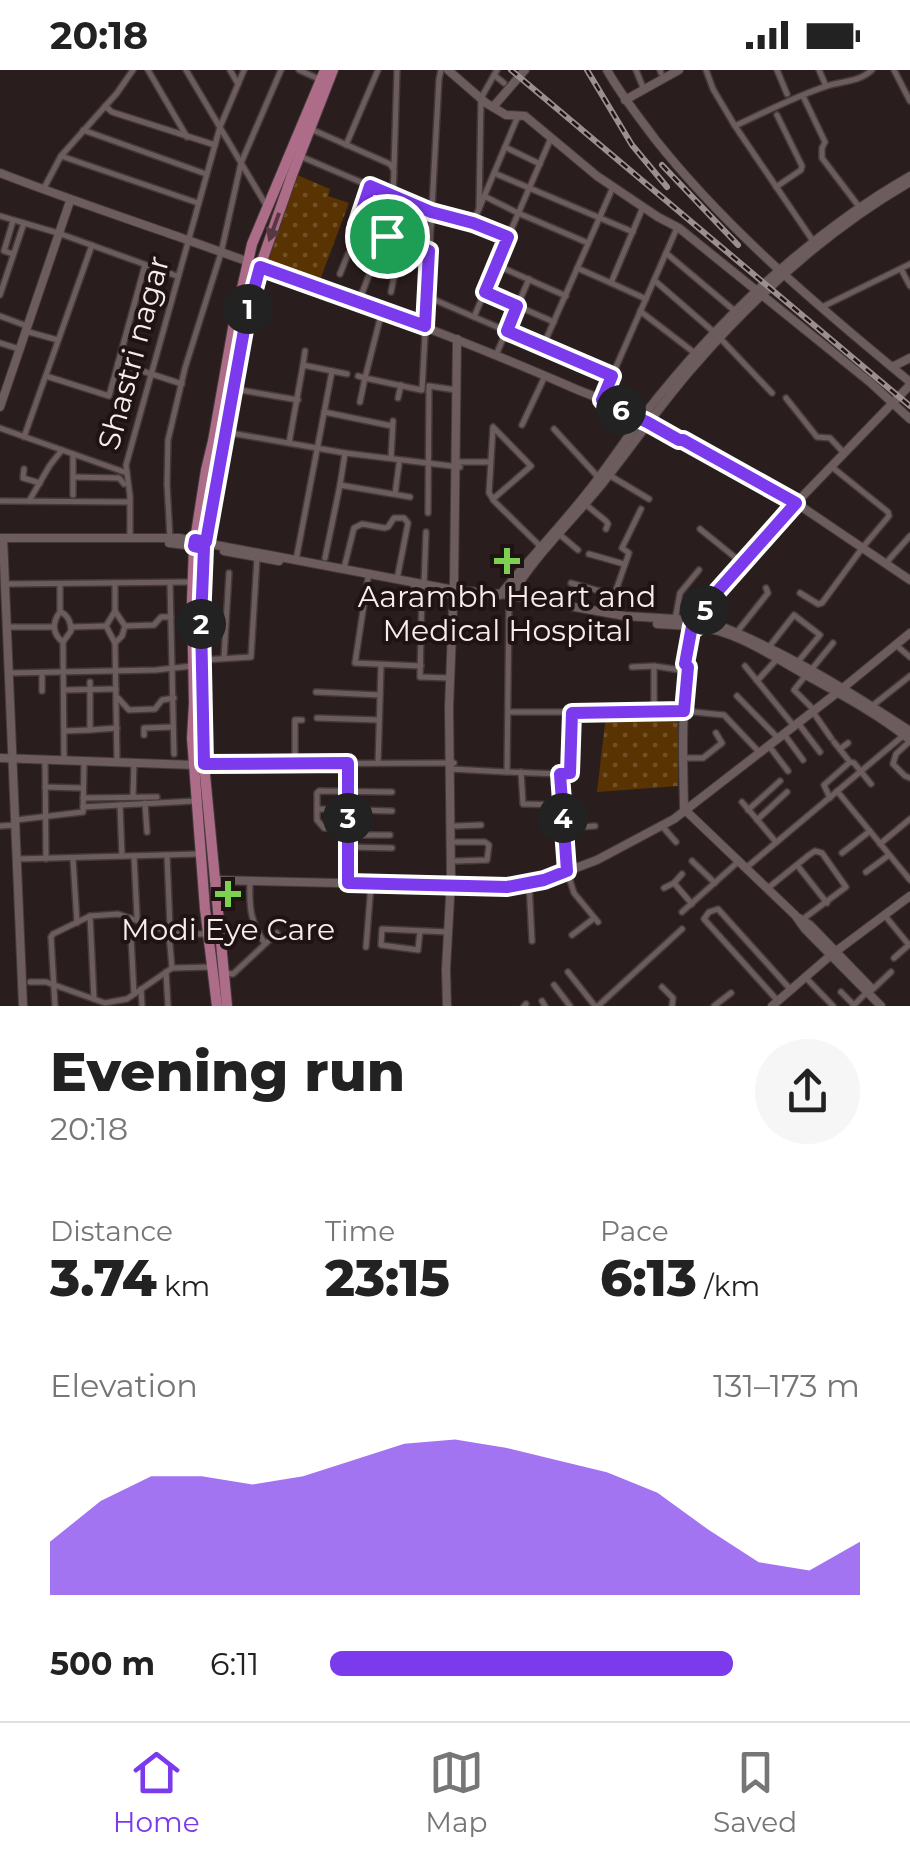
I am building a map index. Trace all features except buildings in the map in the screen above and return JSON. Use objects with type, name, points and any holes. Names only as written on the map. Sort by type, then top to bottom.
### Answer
[{"type":"main road","points":[[227,1006],[207,934],[197,800],[198,663],[192,582],[246,319],[326,73]]},
{"type":"main road","points":[[217,1006],[214,880],[193,721],[206,470],[248,262],[267,208],[326,73]]},
{"type":"street","points":[[44,188],[61,156],[134,70]]},
{"type":"street","points":[[148,70],[187,137]]},
{"type":"street","points":[[186,70],[267,208]]},
{"type":"street","points":[[230,70],[238,84]]},
{"type":"street","name":"Shastri nagar","points":[[130,538],[126,464],[220,127],[244,70]]},
{"type":"street","points":[[170,538],[168,440],[221,253],[241,163],[281,70]]},
{"type":"street","points":[[298,70],[326,73]]},
{"type":"street","points":[[346,144],[378,70]]},
{"type":"street","points":[[388,236],[397,197],[394,170],[398,70]]},
{"type":"street","points":[[428,513],[425,326],[438,79],[444,70],[506,115],[526,116],[612,187],[678,227],[910,418]]},
{"type":"street","points":[[492,107],[525,70]]},
{"type":"street","points":[[636,70],[642,85]]},
{"type":"street","points":[[625,100],[679,70]]},
{"type":"street","points":[[706,70],[736,126],[814,243]]},
{"type":"street","points":[[776,70],[787,94]]},
{"type":"street","points":[[820,70],[827,86]]},
{"type":"street","points":[[736,126],[827,86],[854,81],[872,70]]},
{"type":"street","points":[[894,70],[910,101]]},
{"type":"street","points":[[609,71],[625,100],[698,190],[754,248],[910,383],[712,595],[695,624],[684,711],[684,809],[883,1004]]},
{"type":"street","points":[[479,209],[480,98],[496,72],[504,82]]},
{"type":"street","points":[[803,96],[825,142],[822,158],[860,208]]},
{"type":"street","points":[[105,106],[112,112],[215,146]]},
{"type":"street","points":[[776,186],[802,166],[777,115]]},
{"type":"street","points":[[473,223],[518,116]]},
{"type":"street","points":[[310,129],[390,164],[394,170]]},
{"type":"street","points":[[84,130],[206,174]]},
{"type":"street","points":[[474,317],[552,138]]},
{"type":"street","points":[[505,147],[540,164]]},
{"type":"street","points":[[61,156],[198,203]]},
{"type":"street","points":[[299,156],[431,212],[508,237]]},
{"type":"street","points":[[0,173],[425,326],[646,418],[796,503],[909,576]]},
{"type":"street","points":[[494,173],[633,232]]},
{"type":"street","points":[[782,272],[910,179]]},
{"type":"street","points":[[505,597],[610,475],[646,418],[718,336],[814,243],[860,208],[910,179]]},
{"type":"street","points":[[370,186],[357,225],[429,251]]},
{"type":"street","points":[[543,346],[612,187]]},
{"type":"street","points":[[484,196],[588,244]]},
{"type":"street","points":[[0,407],[70,201]]},
{"type":"street","points":[[611,283],[644,207]]},
{"type":"street","points":[[0,216],[177,276]]},
{"type":"street","points":[[13,220],[4,251],[14,254]]},
{"type":"street","points":[[0,295],[4,271],[24,223]]},
{"type":"street","points":[[602,400],[678,227]]},
{"type":"street","points":[[24,437],[92,246]]},
{"type":"street","points":[[340,274],[348,254],[374,262],[396,274],[391,292]]},
{"type":"street","points":[[666,254],[736,312]]},
{"type":"street","points":[[358,303],[374,262]]},
{"type":"street","points":[[496,264],[566,296]]},
{"type":"street","points":[[822,307],[910,264]]},
{"type":"street","points":[[46,376],[109,396],[145,265]]},
{"type":"street","points":[[577,268],[646,299]]},
{"type":"street","points":[[901,269],[910,286]]},
{"type":"street","points":[[496,355],[529,279]]},
{"type":"street","points":[[654,280],[718,336],[772,393]]},
{"type":"street","points":[[485,292],[554,322]]},
{"type":"street","points":[[507,772],[505,597],[696,354],[760,293]]},
{"type":"street","points":[[427,297],[612,376]]},
{"type":"street","points":[[360,402],[362,377],[382,311]]},
{"type":"street","points":[[640,311],[696,354]]},
{"type":"street","points":[[0,316],[58,340]]},
{"type":"street","points":[[459,465],[456,390],[460,340]]},
{"type":"street","points":[[450,1006],[456,861],[452,766],[460,340]]},
{"type":"street","points":[[0,343],[19,349]]},
{"type":"street","points":[[289,443],[306,351]]},
{"type":"street","points":[[892,367],[910,358]]},
{"type":"street","points":[[118,363],[182,384]]},
{"type":"street","points":[[304,365],[347,374]]},
{"type":"street","points":[[296,560],[332,371]]},
{"type":"street","points":[[522,425],[545,376]]},
{"type":"street","points":[[362,377],[426,391]]},
{"type":"street","points":[[398,398],[401,385]]},
{"type":"street","points":[[426,391],[429,386],[456,390]]},
{"type":"street","points":[[240,390],[298,400]]},
{"type":"street","points":[[786,398],[817,437],[827,436],[844,453]]},
{"type":"street","points":[[324,412],[393,424],[391,459]]},
{"type":"street","points":[[492,499],[531,466],[493,427],[492,499],[541,547]]},
{"type":"street","points":[[0,428],[127,473]]},
{"type":"street","points":[[554,429],[599,478]]},
{"type":"street","points":[[224,432],[429,464],[490,462]]},
{"type":"street","points":[[29,501],[62,450]]},
{"type":"street","points":[[324,558],[345,453]]},
{"type":"street","points":[[73,454],[73,495]]},
{"type":"street","points":[[395,494],[399,464]]},
{"type":"street","points":[[800,592],[822,603],[890,514],[832,466]]},
{"type":"street","points":[[24,469],[23,478],[40,483]]},
{"type":"street","points":[[610,475],[650,499]]},
{"type":"street","points":[[73,477],[119,478],[124,484]]},
{"type":"street","points":[[340,486],[410,497]]},
{"type":"street","points":[[0,500],[130,502]]},
{"type":"street","points":[[585,504],[606,521],[606,528]]},
{"type":"street","points":[[608,613],[629,553],[622,548],[641,510]]},
{"type":"street","points":[[344,568],[354,528],[362,524],[385,528],[394,518],[404,518],[408,524],[397,578]]},
{"type":"street","points":[[700,529],[742,563]]},
{"type":"street","points":[[426,532],[420,677],[450,678]]},
{"type":"street","points":[[559,534],[578,550]]},
{"type":"street","points":[[886,563],[910,536]]},
{"type":"street","points":[[2,540],[170,538],[368,578],[695,624],[808,672],[872,706],[909,735]]},
{"type":"street","points":[[2,540],[200,544],[397,578],[423,587]]},
{"type":"street","points":[[2,540],[23,1006]]},
{"type":"street","points":[[589,554],[625,564]]},
{"type":"street","points":[[10,674],[174,668],[251,657],[257,557]]},
{"type":"street","points":[[675,620],[680,594],[699,570]]},
{"type":"street","points":[[224,658],[228,574]]},
{"type":"street","points":[[368,578],[355,663],[421,666]]},
{"type":"street","points":[[170,582],[174,754]]},
{"type":"street","points":[[6,584],[192,582]]},
{"type":"street","points":[[116,583],[116,611],[125,626],[116,642]]},
{"type":"street","points":[[60,584],[60,612],[53,627],[63,642]]},
{"type":"street","points":[[571,584],[614,595]]},
{"type":"street","points":[[737,632],[768,594],[766,588]]},
{"type":"street","points":[[450,1006],[446,969],[454,886],[450,678],[456,592]]},
{"type":"street","points":[[505,597],[624,620],[710,622],[770,648],[808,672]]},
{"type":"street","points":[[106,626],[116,611]]},
{"type":"street","points":[[60,612],[71,627],[63,642],[64,760]]},
{"type":"street","points":[[770,648],[794,615],[820,634],[798,663]]},
{"type":"street","points":[[125,626],[154,625],[161,617],[171,617]]},
{"type":"street","points":[[71,627],[106,626]]},
{"type":"street","points":[[106,626],[116,642],[117,762]]},
{"type":"street","points":[[8,627],[53,627]]},
{"type":"street","points":[[214,880],[507,887],[598,860],[662,826],[841,690],[910,632]]},
{"type":"street","points":[[834,642],[794,690],[871,784]]},
{"type":"street","points":[[896,645],[910,658]]},
{"type":"street","points":[[758,682],[777,659]]},
{"type":"street","points":[[378,763],[381,665]]},
{"type":"street","points":[[632,666],[687,669]]},
{"type":"street","points":[[654,666],[654,703]]},
{"type":"street","points":[[745,666],[820,752]]},
{"type":"street","points":[[42,672],[42,691]]},
{"type":"street","points":[[872,706],[910,676]]},
{"type":"street","points":[[63,690],[89,686],[116,692],[129,710],[155,709],[162,700],[174,698]]},
{"type":"street","points":[[89,686],[90,730]]},
{"type":"street","points":[[841,690],[909,735]]},
{"type":"street","points":[[316,692],[380,695]]},
{"type":"street","points":[[736,696],[803,760]]},
{"type":"street","points":[[0,758],[199,764],[378,763],[560,774],[570,773],[572,713],[684,711],[724,714],[760,753]]},
{"type":"street","points":[[508,712],[561,712]]},
{"type":"street","points":[[318,718],[379,720]]},
{"type":"street","points":[[294,763],[296,720],[302,720]]},
{"type":"street","points":[[144,735],[144,728],[193,721]]},
{"type":"street","points":[[64,731],[117,728]]},
{"type":"street","points":[[683,758],[706,756],[722,743],[716,733]]},
{"type":"street","points":[[682,912],[909,735]]},
{"type":"street","points":[[909,735],[894,764],[910,778]]},
{"type":"street","points":[[840,749],[848,743]]},
{"type":"street","points":[[769,746],[788,771]]},
{"type":"street","points":[[45,760],[46,859]]},
{"type":"street","points":[[133,797],[134,762]]},
{"type":"street","points":[[830,798],[824,785],[850,762]]},
{"type":"street","points":[[348,763],[348,883]]},
{"type":"street","points":[[0,826],[83,812],[84,765]]},
{"type":"street","points":[[521,772],[523,804],[562,805]]},
{"type":"street","points":[[560,774],[567,871],[574,893],[596,920],[572,935]]},
{"type":"street","points":[[748,810],[780,782]]},
{"type":"street","points":[[45,787],[84,788]]},
{"type":"street","points":[[837,791],[910,880]]},
{"type":"street","points":[[390,834],[324,828],[318,820],[317,793],[392,792]]},
{"type":"street","points":[[757,820],[787,792]]},
{"type":"street","points":[[84,798],[157,797]]},
{"type":"street","points":[[83,807],[197,800]]},
{"type":"street","points":[[742,802],[776,842]]},
{"type":"street","points":[[145,803],[147,832]]},
{"type":"street","points":[[120,804],[122,857]]},
{"type":"street","points":[[317,810],[392,811]]},
{"type":"street","points":[[880,844],[910,818]]},
{"type":"street","points":[[549,824],[595,826]]},
{"type":"street","points":[[456,826],[481,825]]},
{"type":"street","points":[[662,826],[676,842]]},
{"type":"street","points":[[842,853],[870,831]]},
{"type":"street","points":[[456,842],[488,845],[487,860],[456,861]]},
{"type":"street","points":[[348,848],[392,848]]},
{"type":"street","points":[[768,888],[815,851],[822,854],[846,887],[799,919]]},
{"type":"street","points":[[18,859],[202,854]]},
{"type":"street","points":[[167,855],[168,1006]]},
{"type":"street","points":[[866,872],[889,855]]},
{"type":"street","points":[[134,856],[134,994]]},
{"type":"street","points":[[73,858],[77,923]]},
{"type":"street","points":[[692,860],[715,884]]},
{"type":"street","points":[[796,864],[827,903]]},
{"type":"street","points":[[664,888],[682,874]]},
{"type":"street","points":[[250,880],[251,916],[265,944]]},
{"type":"street","points":[[529,882],[532,941]]},
{"type":"street","points":[[674,883],[692,904]]},
{"type":"street","points":[[366,947],[371,884]]},
{"type":"street","points":[[776,1004],[910,898]]},
{"type":"street","points":[[776,1004],[910,898]]},
{"type":"street","points":[[776,1004],[704,919],[710,912],[718,909],[791,990]]},
{"type":"street","points":[[55,1006],[51,937],[90,916],[118,914],[164,930],[207,934]]},
{"type":"street","points":[[90,916],[94,1000]]},
{"type":"street","points":[[886,918],[910,944],[894,958]]},
{"type":"street","points":[[420,931],[418,950],[381,945],[382,929],[448,932]]},
{"type":"street","points":[[568,972],[596,1006],[682,929]]},
{"type":"street","points":[[30,982],[46,982],[115,1004],[170,970],[218,970],[233,974],[277,933]]},
{"type":"street","points":[[841,992],[854,1006],[891,972]]},
{"type":"street","points":[[808,980],[833,1006]]},
{"type":"street","points":[[554,985],[570,1006]]},
{"type":"street","points":[[662,987],[673,998],[672,1006]]},
{"type":"street","points":[[141,989],[142,1006]]},
{"type":"street","points":[[714,1006],[731,992]]},
{"type":"street","points":[[84,996],[84,1006]]},
{"type":"shaded area","points":[[295,174],[330,189],[328,196],[349,203],[320,280],[265,261]]},
{"type":"shaded area","points":[[678,710],[678,786],[597,792],[606,715]]},
{"type":"railway","points":[[511,70],[910,406]]},
{"type":"railway","points":[[587,70],[632,145],[667,187]]},
{"type":"railway","points":[[662,165],[738,245]]},
{"type":"place","name":"Aarambh Heart and Medical Hospital","points":[[507,561]]},
{"type":"place","name":"Modi Eye Care","points":[[228,894]]},
{"type":"route","points":[[370,186],[431,212],[508,237],[485,292],[517,306],[507,331],[612,376],[602,400],[606,404],[683,440],[796,503],[716,593],[698,626],[692,626],[685,664],[688,667],[684,711],[570,714],[570,773],[560,774],[567,871],[544,880],[507,887],[348,883],[348,763],[204,764],[204,548],[194,546],[195,540],[206,542],[254,284],[260,267],[425,326],[429,251],[387,236],[357,225],[370,186]]}]
